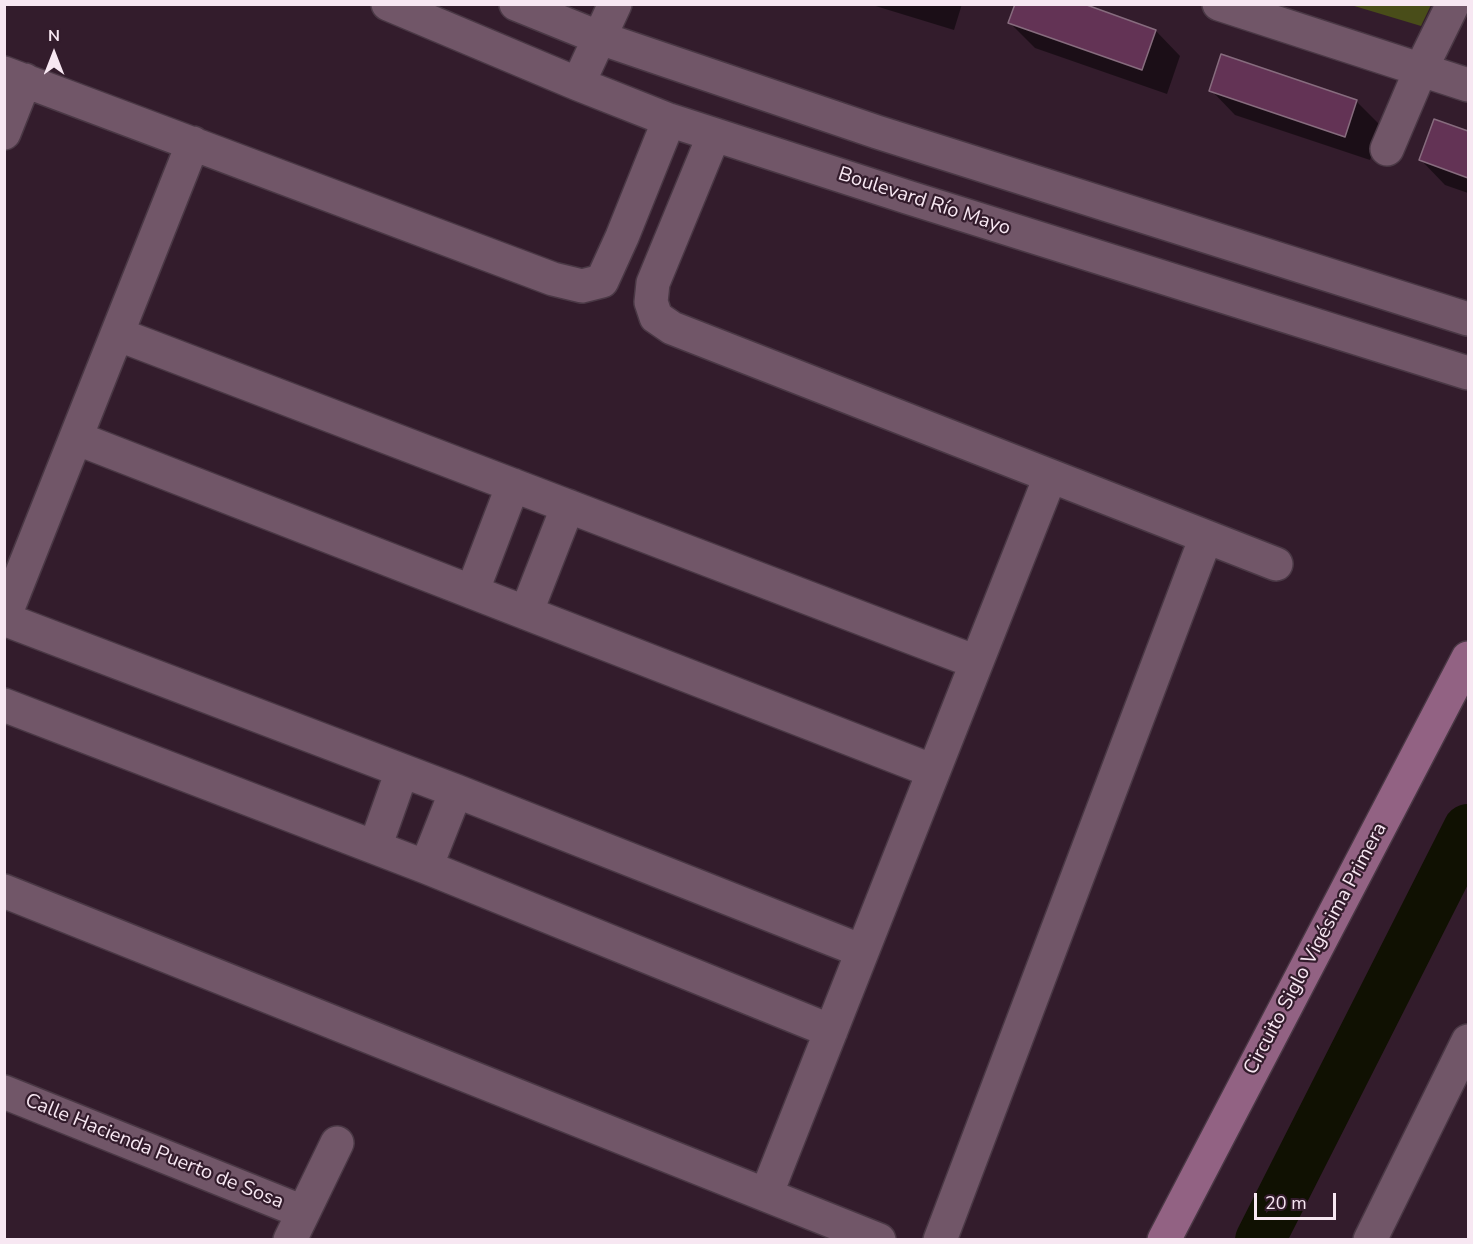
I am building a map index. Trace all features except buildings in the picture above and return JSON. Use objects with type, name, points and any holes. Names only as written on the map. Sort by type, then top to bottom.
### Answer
[{"type":"main road","name":"Circuito Siglo Vigésima Primera","points":[[1164,1239],[1468,658]]},
{"type":"street","name":"Boulevard Río Mayo","points":[[388,4],[669,120],[1468,374]]},
{"type":"street","points":[[516,4],[554,12],[600,38],[877,132],[1468,318]]},
{"type":"street","points":[[578,84],[615,4]]},
{"type":"street","points":[[1220,4],[1468,85]]},
{"type":"street","points":[[1387,149],[1421,69],[1453,4]]},
{"type":"street","points":[[530,63],[554,12]]},
{"type":"street","points":[[4,133],[15,77],[553,279],[582,286],[602,281],[669,120]]},
{"type":"street","points":[[714,135],[653,283],[651,302],[656,317],[672,328],[1276,564]]},
{"type":"street","points":[[193,143],[4,618],[456,791],[862,951]]},
{"type":"street","points":[[117,334],[976,662]]},
{"type":"street","points":[[76,438],[933,771]]},
{"type":"street","points":[[766,1195],[1050,477]]},
{"type":"street","points":[[472,592],[513,485]]},
{"type":"street","points":[[526,613],[568,506]]},
{"type":"street","points":[[940,1239],[1206,537]]},
{"type":"street","points":[[4,705],[426,867],[831,1030]]},
{"type":"street","points":[[375,848],[402,771]]},
{"type":"street","points":[[426,867],[456,791]]},
{"type":"street","points":[[4,891],[879,1239]]},
{"type":"street","points":[[1370,1239],[1468,1041]]},
{"type":"street","name":"Calle Hacienda Puerto de Sosa","points":[[4,1092],[297,1226]]},
{"type":"street","points":[[297,1226],[337,1143]]},
{"type":"green space","points":[[1351,5],[1431,5],[1421,26]]},
{"type":"waterway","points":[[1260,1240],[1468,829]]}]
